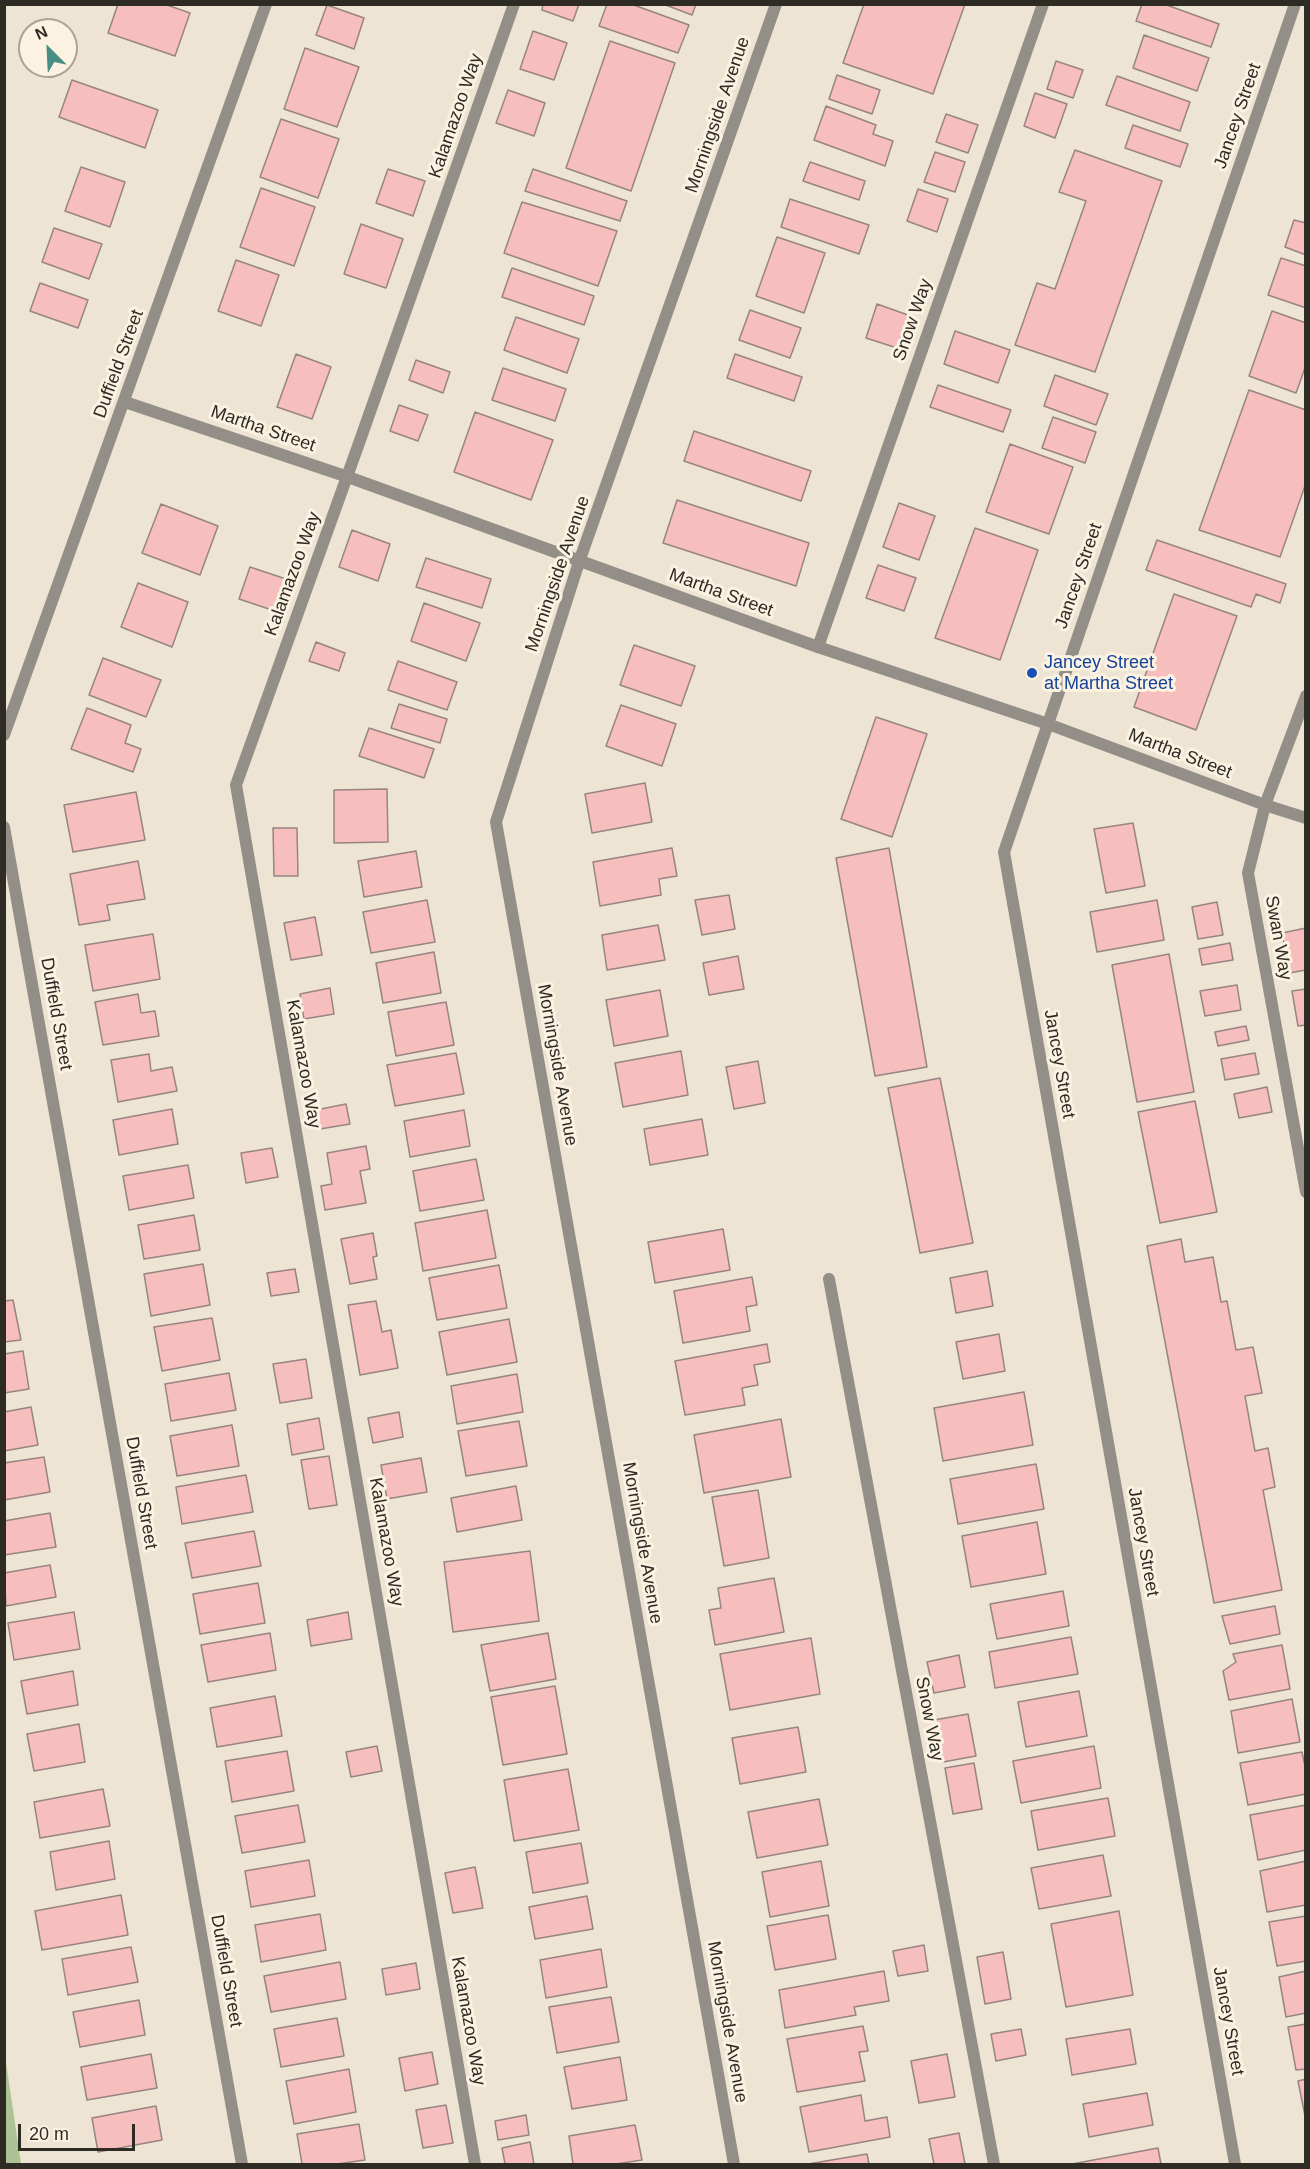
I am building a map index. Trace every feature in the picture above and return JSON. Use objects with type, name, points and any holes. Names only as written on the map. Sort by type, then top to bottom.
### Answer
[{"type":"street","name":"Duffield Street","points":[[4,735],[266,4]]},
{"type":"street","name":"Kalamazoo Way","points":[[475,2164],[236,785],[348,477],[514,4]]},
{"type":"street","name":"Morningside Avenue","points":[[734,2164],[496,822],[579,562],[776,4]]},
{"type":"street","name":"Snow Way","points":[[818,647],[1043,4]]},
{"type":"street","name":"Jancey Street","points":[[1235,2164],[1004,852],[1295,4]]},
{"type":"street","name":"Martha Street","points":[[124,402],[348,477],[579,562],[818,647],[1048,724],[1305,818]]},
{"type":"street","name":"Swan Way","points":[[1305,696],[1265,805],[1248,873],[1305,1192]]},
{"type":"street","name":"Duffield Street","points":[[4,827],[242,2164]]},
{"type":"street","name":"Snow Way","points":[[829,1279],[994,2164]]},
{"type":"green space","points":[[5,2056],[21,2164],[5,2164]]},
{"type":"building","points":[[118,4],[164,4],[190,13],[175,56],[108,33]]},
{"type":"building","points":[[543,4],[579,4],[573,21],[542,10]]},
{"type":"building","points":[[607,4],[631,4],[689,25],[678,53],[599,26]]},
{"type":"building","points":[[663,4],[696,4],[692,15]]},
{"type":"building","points":[[864,4],[965,4],[933,94],[843,63]]},
{"type":"building","points":[[1142,4],[1164,4],[1219,24],[1211,47],[1136,21]]},
{"type":"building","points":[[327,5],[364,18],[354,49],[316,35]]},
{"type":"building","points":[[533,31],[567,43],[554,80],[520,69]]},
{"type":"building","points":[[1144,35],[1209,58],[1197,91],[1133,68]]},
{"type":"building","points":[[610,41],[675,63],[631,191],[566,168]]},
{"type":"building","points":[[305,48],[359,67],[337,127],[284,109]]},
{"type":"building","points":[[1056,61],[1083,70],[1073,98],[1047,89]]},
{"type":"building","points":[[837,75],[880,90],[872,114],[829,99]]},
{"type":"building","points":[[1117,76],[1190,102],[1180,131],[1106,105]]},
{"type":"building","points":[[72,80],[158,110],[145,148],[59,117]]},
{"type":"building","points":[[508,90],[545,103],[534,136],[496,123]]},
{"type":"building","points":[[1035,93],[1067,104],[1055,138],[1024,126]]},
{"type":"building","points":[[826,106],[876,125],[873,134],[893,141],[885,166],[814,140]]},
{"type":"building","points":[[946,114],[978,125],[968,153],[936,142]]},
{"type":"building","points":[[281,119],[339,139],[318,198],[260,177]]},
{"type":"building","points":[[1133,125],[1188,144],[1180,167],[1125,148]]},
{"type":"building","points":[[1075,150],[1162,181],[1095,372],[1015,345],[1037,283],[1055,289],[1086,201],[1059,192]]},
{"type":"building","points":[[935,152],[965,162],[955,192],[924,182]]},
{"type":"building","points":[[810,162],[865,181],[859,200],[803,181]]},
{"type":"building","points":[[81,167],[125,182],[110,227],[65,211]]},
{"type":"building","points":[[388,169],[425,181],[413,216],[376,203]]},
{"type":"building","points":[[533,169],[627,201],[620,221],[525,191]]},
{"type":"building","points":[[261,188],[315,207],[294,266],[240,247]]},
{"type":"building","points":[[918,189],[948,199],[937,232],[907,221]]},
{"type":"building","points":[[790,199],[869,225],[859,254],[781,227]]},
{"type":"building","points":[[522,202],[617,231],[598,286],[504,253]]},
{"type":"building","points":[[1294,220],[1306,223],[1306,255],[1285,247]]},
{"type":"building","points":[[361,224],[403,239],[386,288],[344,274]]},
{"type":"building","points":[[54,228],[102,244],[89,279],[42,262]]},
{"type":"building","points":[[777,237],[825,253],[804,313],[756,296]]},
{"type":"building","points":[[1281,258],[1306,266],[1306,308],[1268,295]]},
{"type":"building","points":[[236,260],[279,275],[261,326],[218,311]]},
{"type":"building","points":[[512,268],[594,296],[584,325],[502,297]]},
{"type":"building","points":[[40,283],[88,300],[78,328],[30,311]]},
{"type":"building","points":[[877,304],[908,315],[897,348],[866,338]]},
{"type":"building","points":[[750,310],[801,328],[790,358],[739,340]]},
{"type":"building","points":[[1272,311],[1306,323],[1306,365],[1296,393],[1249,376]]},
{"type":"building","points":[[516,317],[579,339],[567,373],[504,350]]},
{"type":"building","points":[[955,331],[1010,350],[998,383],[944,364]]},
{"type":"building","points":[[296,354],[331,367],[312,419],[277,407]]},
{"type":"building","points":[[735,354],[802,377],[794,401],[727,378]]},
{"type":"building","points":[[416,360],[450,372],[443,393],[409,380]]},
{"type":"building","points":[[503,368],[566,389],[555,421],[492,400]]},
{"type":"building","points":[[1055,375],[1108,394],[1096,425],[1044,406]]},
{"type":"building","points":[[938,385],[1011,410],[1003,432],[930,407]]},
{"type":"building","points":[[1249,390],[1306,410],[1306,483],[1280,557],[1199,530]]},
{"type":"building","points":[[399,405],[428,415],[418,441],[390,431]]},
{"type":"building","points":[[475,412],[553,440],[531,500],[454,472]]},
{"type":"building","points":[[1053,417],[1096,432],[1085,463],[1042,448]]},
{"type":"building","points":[[694,431],[811,471],[801,501],[684,461]]},
{"type":"building","points":[[1010,444],[1073,467],[1049,534],[986,512]]},
{"type":"building","points":[[677,500],[809,543],[796,586],[663,543]]},
{"type":"building","points":[[899,503],[935,516],[919,560],[883,547]]},
{"type":"building","points":[[161,504],[218,526],[200,575],[142,553]]},
{"type":"building","points":[[975,528],[1038,550],[1000,660],[935,638]]},
{"type":"building","points":[[352,530],[390,544],[378,581],[339,567]]},
{"type":"building","points":[[1157,540],[1286,584],[1280,603],[1256,594],[1251,607],[1146,570]]},
{"type":"building","points":[[426,558],[491,579],[482,608],[416,587]]},
{"type":"building","points":[[878,565],[916,578],[904,611],[866,598]]},
{"type":"building","points":[[250,567],[292,581],[281,613],[239,599]]},
{"type":"building","points":[[138,583],[188,602],[172,647],[121,627]]},
{"type":"building","points":[[1174,594],[1237,616],[1196,730],[1134,707]]},
{"type":"building","points":[[424,603],[480,623],[466,661],[411,641]]},
{"type":"building","points":[[316,642],[345,653],[339,671],[309,661]]},
{"type":"building","points":[[634,645],[695,666],[681,706],[620,685]]},
{"type":"building","points":[[103,658],[161,680],[146,717],[89,695]]},
{"type":"building","points":[[398,661],[457,682],[447,710],[388,690]]},
{"type":"building","points":[[399,704],[447,719],[440,743],[391,728]]},
{"type":"building","points":[[621,705],[676,724],[662,766],[606,746]]},
{"type":"building","points":[[87,708],[131,725],[125,743],[141,749],[133,772],[71,749]]},
{"type":"building","points":[[876,717],[927,734],[892,837],[841,819]]},
{"type":"building","points":[[369,728],[434,749],[424,778],[359,756]]},
{"type":"building","points":[[645,783],[652,822],[592,833],[585,794]]},
{"type":"building","points":[[387,789],[388,842],[334,843],[334,790]]},
{"type":"building","points":[[136,792],[145,840],[73,852],[64,805]]},
{"type":"building","points":[[1133,823],[1145,886],[1106,893],[1094,829]]},
{"type":"building","points":[[273,828],[297,828],[298,876],[274,876]]},
{"type":"building","points":[[672,848],[677,876],[659,879],[661,895],[600,906],[593,862]]},
{"type":"building","points":[[889,848],[927,1067],[875,1076],[836,858]]},
{"type":"building","points":[[416,851],[422,887],[364,897],[358,861]]},
{"type":"building","points":[[138,861],[145,899],[107,905],[110,920],[79,925],[70,874]]},
{"type":"building","points":[[729,895],[735,929],[702,935],[695,900]]},
{"type":"building","points":[[427,900],[435,942],[371,953],[363,912]]},
{"type":"building","points":[[1157,900],[1164,940],[1097,952],[1090,912]]},
{"type":"building","points":[[1217,902],[1223,935],[1198,939],[1192,907]]},
{"type":"building","points":[[315,917],[322,955],[291,960],[284,923]]},
{"type":"building","points":[[658,925],[665,960],[607,970],[602,935]]},
{"type":"building","points":[[1306,928],[1306,970],[1289,973],[1282,933]]},
{"type":"building","points":[[153,934],[160,979],[93,991],[85,945]]},
{"type":"building","points":[[1230,943],[1233,960],[1202,965],[1199,949]]},
{"type":"building","points":[[434,952],[441,993],[383,1003],[376,963]]},
{"type":"building","points":[[1169,954],[1194,1092],[1137,1102],[1112,965]]},
{"type":"building","points":[[738,956],[744,989],[709,995],[703,963]]},
{"type":"building","points":[[1237,985],[1241,1010],[1205,1016],[1200,991]]},
{"type":"building","points":[[330,988],[334,1014],[304,1019],[300,994]]},
{"type":"building","points":[[1306,989],[1306,1025],[1298,1026],[1292,991]]},
{"type":"building","points":[[660,990],[668,1036],[614,1046],[606,1000]]},
{"type":"building","points":[[138,994],[141,1013],[155,1011],[159,1036],[103,1045],[95,1002]]},
{"type":"building","points":[[446,1002],[454,1045],[396,1056],[388,1012]]},
{"type":"building","points":[[1246,1026],[1249,1040],[1218,1046],[1215,1032]]},
{"type":"building","points":[[681,1051],[688,1095],[623,1107],[615,1063]]},
{"type":"building","points":[[456,1053],[464,1094],[395,1106],[387,1065]]},
{"type":"building","points":[[1255,1053],[1259,1074],[1225,1080],[1221,1059]]},
{"type":"building","points":[[149,1054],[151,1071],[172,1067],[177,1091],[118,1102],[111,1060]]},
{"type":"building","points":[[758,1061],[765,1103],[734,1109],[726,1067]]},
{"type":"building","points":[[940,1078],[973,1243],[920,1253],[888,1088]]},
{"type":"building","points":[[1267,1087],[1272,1112],[1239,1118],[1234,1094]]},
{"type":"building","points":[[1195,1101],[1217,1212],[1160,1223],[1138,1112]]},
{"type":"building","points":[[346,1104],[350,1124],[320,1129],[316,1110]]},
{"type":"building","points":[[172,1109],[178,1144],[119,1155],[113,1120]]},
{"type":"building","points":[[464,1110],[470,1146],[410,1157],[404,1121]]},
{"type":"building","points":[[702,1119],[708,1155],[650,1165],[644,1129]]},
{"type":"building","points":[[366,1146],[370,1169],[360,1171],[366,1203],[325,1210],[321,1186],[332,1184],[327,1153]]},
{"type":"building","points":[[272,1148],[278,1177],[246,1183],[241,1153]]},
{"type":"building","points":[[476,1159],[484,1200],[420,1211],[413,1171]]},
{"type":"building","points":[[188,1165],[194,1198],[129,1210],[123,1176]]},
{"type":"building","points":[[487,1210],[496,1258],[423,1271],[415,1223]]},
{"type":"building","points":[[194,1215],[200,1250],[144,1259],[138,1225]]},
{"type":"building","points":[[723,1229],[730,1270],[655,1283],[648,1242]]},
{"type":"building","points":[[373,1233],[377,1256],[373,1257],[377,1279],[350,1284],[341,1239]]},
{"type":"building","points":[[1181,1239],[1185,1262],[1213,1257],[1221,1302],[1227,1301],[1236,1350],[1253,1347],[1262,1393],[1245,1396],[1255,1451],[1268,1448],[1275,1487],[1263,1490],[1282,1590],[1214,1603],[1147,1246]]},
{"type":"building","points":[[203,1264],[210,1305],[151,1316],[144,1274]]},
{"type":"building","points":[[499,1265],[507,1308],[437,1320],[429,1278]]},
{"type":"building","points":[[295,1269],[299,1292],[271,1296],[267,1273]]},
{"type":"building","points":[[987,1271],[993,1306],[956,1313],[950,1278]]},
{"type":"building","points":[[752,1277],[757,1305],[746,1307],[750,1331],[683,1343],[674,1291]]},
{"type":"building","points":[[13,1300],[21,1340],[4,1342],[4,1301]]},
{"type":"building","points":[[376,1301],[382,1332],[391,1330],[398,1368],[360,1375],[348,1305]]},
{"type":"building","points":[[212,1318],[220,1360],[162,1371],[154,1327]]},
{"type":"building","points":[[509,1319],[517,1362],[447,1375],[439,1332]]},
{"type":"building","points":[[999,1334],[1005,1371],[963,1379],[956,1342]]},
{"type":"building","points":[[767,1344],[770,1362],[754,1365],[758,1385],[742,1388],[745,1405],[685,1415],[675,1361]]},
{"type":"building","points":[[23,1351],[29,1389],[4,1393],[4,1354]]},
{"type":"building","points":[[306,1359],[312,1398],[280,1403],[273,1364]]},
{"type":"building","points":[[229,1373],[236,1410],[171,1421],[165,1384]]},
{"type":"building","points":[[517,1374],[523,1412],[457,1424],[451,1386]]},
{"type":"building","points":[[1024,1392],[1033,1445],[943,1461],[934,1408]]},
{"type":"building","points":[[31,1407],[38,1445],[4,1451],[4,1412]]},
{"type":"building","points":[[399,1412],[403,1437],[373,1443],[368,1418]]},
{"type":"building","points":[[319,1418],[324,1449],[292,1455],[287,1424]]},
{"type":"building","points":[[781,1419],[791,1477],[704,1493],[694,1435]]},
{"type":"building","points":[[519,1421],[527,1466],[466,1476],[458,1431]]},
{"type":"building","points":[[232,1425],[239,1466],[177,1476],[170,1436]]},
{"type":"building","points":[[329,1456],[337,1505],[309,1509],[301,1460]]},
{"type":"building","points":[[44,1457],[50,1492],[4,1500],[4,1463]]},
{"type":"building","points":[[421,1458],[427,1492],[387,1499],[381,1465]]},
{"type":"building","points":[[1036,1464],[1044,1509],[958,1524],[950,1479]]},
{"type":"building","points":[[246,1475],[253,1512],[182,1524],[176,1487]]},
{"type":"building","points":[[516,1486],[522,1520],[457,1532],[451,1498]]},
{"type":"building","points":[[758,1490],[769,1558],[724,1566],[712,1497]]},
{"type":"building","points":[[50,1513],[56,1547],[4,1555],[4,1521]]},
{"type":"building","points":[[1037,1522],[1046,1574],[971,1587],[962,1536]]},
{"type":"building","points":[[254,1531],[261,1566],[192,1578],[185,1543]]},
{"type":"building","points":[[530,1551],[539,1621],[453,1632],[444,1562]]},
{"type":"building","points":[[50,1565],[56,1597],[6,1606],[4,1573]]},
{"type":"building","points":[[774,1578],[784,1632],[715,1645],[709,1610],[721,1608],[718,1588]]},
{"type":"building","points":[[258,1583],[265,1623],[200,1634],[193,1594]]},
{"type":"building","points":[[1063,1591],[1069,1626],[997,1639],[990,1604]]},
{"type":"building","points":[[1275,1606],[1280,1634],[1230,1644],[1222,1616]]},
{"type":"building","points":[[74,1612],[80,1649],[14,1660],[8,1623]]},
{"type":"building","points":[[348,1612],[352,1639],[311,1646],[307,1620]]},
{"type":"building","points":[[270,1633],[276,1670],[208,1682],[201,1645]]},
{"type":"building","points":[[548,1633],[556,1679],[490,1691],[481,1645]]},
{"type":"building","points":[[1071,1637],[1078,1674],[995,1688],[989,1652]]},
{"type":"building","points":[[811,1638],[820,1694],[730,1710],[720,1654]]},
{"type":"building","points":[[1282,1645],[1290,1689],[1229,1700],[1223,1671],[1236,1662],[1233,1654]]},
{"type":"building","points":[[959,1655],[965,1687],[934,1693],[927,1662]]},
{"type":"building","points":[[73,1671],[78,1705],[27,1714],[21,1681]]},
{"type":"building","points":[[555,1686],[567,1754],[503,1765],[491,1697]]},
{"type":"building","points":[[1079,1691],[1087,1736],[1026,1747],[1018,1702]]},
{"type":"building","points":[[275,1696],[282,1736],[217,1747],[210,1708]]},
{"type":"building","points":[[1292,1699],[1300,1742],[1238,1753],[1231,1711]]},
{"type":"building","points":[[968,1714],[976,1756],[943,1762],[934,1720]]},
{"type":"building","points":[[79,1724],[85,1762],[34,1771],[27,1734]]},
{"type":"building","points":[[798,1727],[806,1772],[740,1784],[732,1738]]},
{"type":"building","points":[[377,1746],[382,1771],[351,1777],[346,1752]]},
{"type":"building","points":[[1094,1746],[1101,1788],[1021,1803],[1013,1761]]},
{"type":"building","points":[[287,1751],[294,1791],[232,1802],[225,1761]]},
{"type":"building","points":[[1302,1752],[1306,1771],[1306,1794],[1248,1805],[1240,1763]]},
{"type":"building","points":[[974,1763],[982,1809],[953,1814],[945,1768]]},
{"type":"building","points":[[568,1769],[579,1830],[514,1841],[504,1780]]},
{"type":"building","points":[[103,1789],[110,1826],[40,1838],[34,1802]]},
{"type":"building","points":[[1108,1798],[1115,1836],[1038,1850],[1031,1811]]},
{"type":"building","points":[[819,1799],[828,1845],[757,1858],[748,1812]]},
{"type":"building","points":[[298,1805],[305,1842],[242,1853],[235,1816]]},
{"type":"building","points":[[1306,1805],[1306,1850],[1258,1860],[1250,1815]]},
{"type":"building","points":[[109,1841],[115,1879],[56,1890],[50,1852]]},
{"type":"building","points":[[581,1843],[588,1883],[533,1893],[526,1852]]},
{"type":"building","points":[[1103,1855],[1111,1896],[1039,1909],[1031,1868]]},
{"type":"building","points":[[309,1860],[315,1896],[251,1907],[245,1871]]},
{"type":"building","points":[[821,1861],[829,1906],[770,1917],[762,1872]]},
{"type":"building","points":[[1306,1861],[1306,1905],[1267,1912],[1260,1871]]},
{"type":"building","points":[[475,1867],[483,1908],[453,1913],[445,1873]]},
{"type":"building","points":[[121,1895],[128,1935],[42,1950],[35,1911]]},
{"type":"building","points":[[587,1896],[593,1929],[535,1939],[529,1907]]},
{"type":"building","points":[[1119,1911],[1133,1995],[1066,2007],[1051,1924]]},
{"type":"building","points":[[320,1914],[326,1950],[261,1962],[255,1925]]},
{"type":"building","points":[[828,1915],[836,1959],[775,1970],[767,1926]]},
{"type":"building","points":[[1306,1916],[1306,1961],[1277,1966],[1269,1922]]},
{"type":"building","points":[[924,1945],[928,1971],[898,1976],[893,1951]]},
{"type":"building","points":[[131,1947],[138,1982],[68,1995],[62,1959]]},
{"type":"building","points":[[601,1949],[607,1987],[546,1998],[540,1960]]},
{"type":"building","points":[[1003,1952],[1011,1999],[985,2004],[977,1957]]},
{"type":"building","points":[[340,1962],[346,1999],[271,2012],[264,1976]]},
{"type":"building","points":[[416,1963],[420,1989],[386,1995],[382,1969]]},
{"type":"building","points":[[884,1971],[889,2001],[854,2007],[856,2015],[785,2028],[779,1990]]},
{"type":"building","points":[[1306,1971],[1306,2013],[1286,2017],[1279,1977]]},
{"type":"building","points":[[611,1997],[619,2042],[557,2053],[549,2007]]},
{"type":"building","points":[[139,2000],[145,2035],[80,2047],[73,2012]]},
{"type":"building","points":[[337,2018],[344,2056],[281,2067],[274,2029]]},
{"type":"building","points":[[1306,2024],[1306,2069],[1296,2070],[1288,2027]]},
{"type":"building","points":[[863,2026],[868,2051],[859,2052],[865,2081],[797,2092],[787,2039]]},
{"type":"building","points":[[1021,2029],[1026,2055],[996,2061],[991,2034]]},
{"type":"building","points":[[1130,2029],[1136,2064],[1072,2075],[1066,2039]]},
{"type":"building","points":[[432,2052],[438,2084],[405,2091],[399,2058]]},
{"type":"building","points":[[151,2054],[157,2088],[87,2100],[81,2067]]},
{"type":"building","points":[[947,2054],[955,2097],[919,2103],[911,2061]]},
{"type":"building","points":[[620,2057],[627,2100],[572,2109],[564,2067]]},
{"type":"building","points":[[349,2069],[356,2112],[294,2124],[286,2081]]},
{"type":"building","points":[[1306,2079],[1306,2121],[1298,2081]]},
{"type":"building","points":[[1147,2093],[1153,2125],[1089,2137],[1083,2104]]},
{"type":"building","points":[[861,2095],[865,2121],[887,2117],[890,2137],[809,2152],[800,2107]]},
{"type":"building","points":[[446,2105],[453,2143],[423,2148],[416,2110]]},
{"type":"building","points":[[156,2106],[162,2140],[98,2152],[92,2118]]},
{"type":"building","points":[[526,2115],[529,2135],[498,2140],[495,2121]]},
{"type":"building","points":[[359,2124],[365,2160],[337,2164],[302,2164],[297,2134]]},
{"type":"building","points":[[635,2125],[642,2160],[616,2164],[573,2164],[569,2136]]},
{"type":"building","points":[[959,2133],[965,2164],[934,2164],[929,2139]]},
{"type":"building","points":[[530,2142],[534,2164],[505,2164],[502,2148]]},
{"type":"building","points":[[1158,2148],[1161,2164],[1072,2164]]},
{"type":"building","points":[[867,2154],[869,2164],[808,2164]]},
{"type":"place","name":"Jancey Street at Martha Street","points":[[1032,673]]}]
